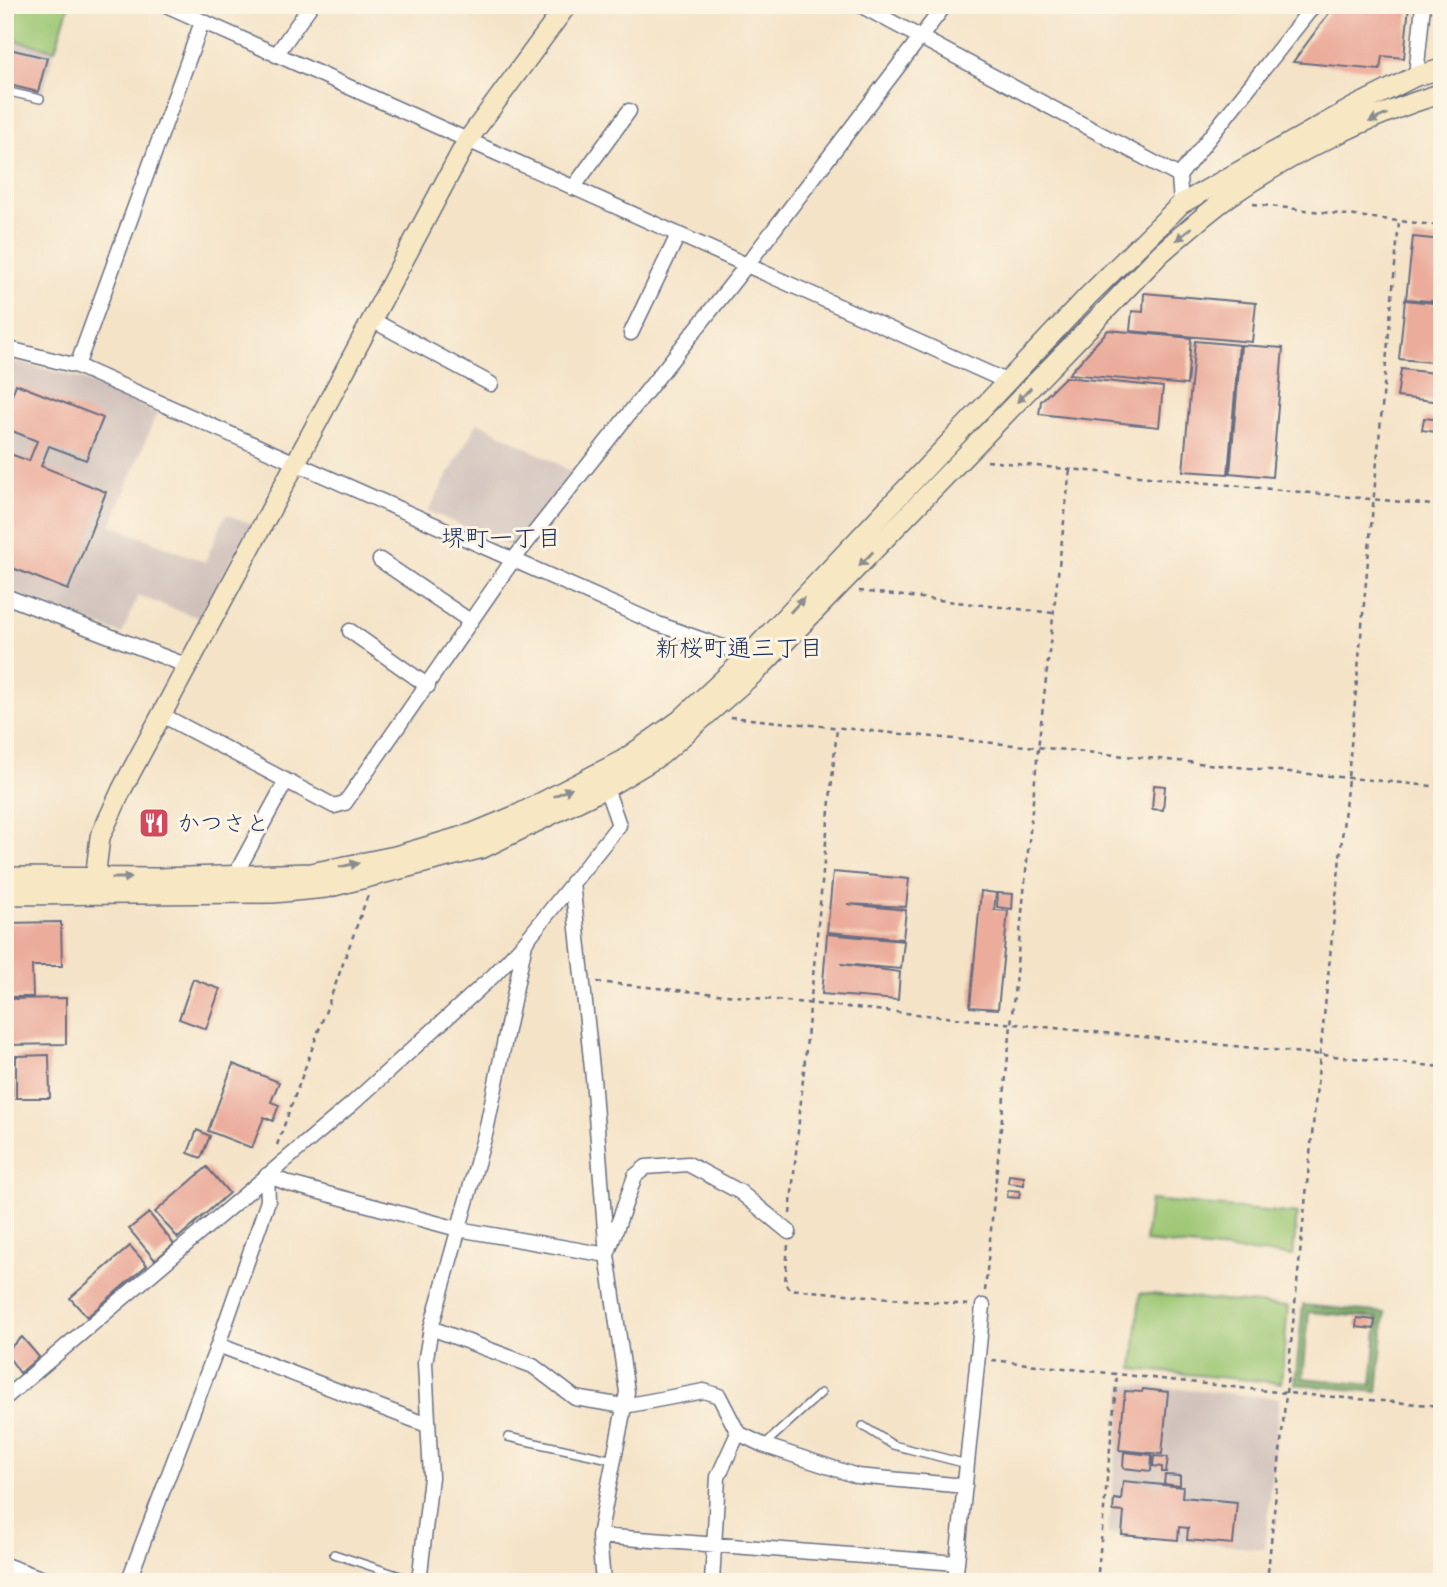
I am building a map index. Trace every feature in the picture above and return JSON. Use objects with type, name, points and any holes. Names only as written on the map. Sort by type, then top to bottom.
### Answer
[{"type":"street","points":[[166,5],[1008,382]]},
{"type":"street","points":[[276,55],[311,5]]},
{"type":"street","points":[[94,887],[100,837],[122,789],[467,141],[567,5]]},
{"type":"street","points":[[860,5],[1179,176]]},
{"type":"street","points":[[162,715],[334,806],[345,803],[513,560],[746,266],[946,5]]},
{"type":"street","points":[[1181,204],[1179,176],[1314,5]]},
{"type":"street","points":[[1416,76],[1423,5]]},
{"type":"street","points":[[77,366],[202,22]]},
{"type":"street","points":[[5,895],[311,873],[394,856],[473,833],[519,814],[623,760],[680,720],[748,656],[1088,295],[1181,204],[1352,107],[1416,76],[1442,69]]},
{"type":"street","points":[[5,877],[94,887],[273,893],[326,888],[373,879],[483,848],[606,788],[662,755],[710,715],[838,588],[1160,254],[1230,196],[1304,150],[1416,101],[1442,93]]},
{"type":"street","points":[[573,188],[629,111]]},
{"type":"street","points":[[631,333],[678,235]]},
{"type":"street","points":[[372,320],[491,384]]},
{"type":"street","points":[[5,348],[77,366],[658,624],[748,656]]},
{"type":"street","points":[[380,560],[470,621]]},
{"type":"street","points":[[5,596],[188,666]]},
{"type":"street","points":[[350,631],[428,686]]},
{"type":"street","points":[[234,877],[286,781]]},
{"type":"street","points":[[5,1398],[416,1048],[525,942],[619,825],[606,788]]},
{"type":"street","points":[[572,882],[584,980],[607,1255],[627,1392],[599,1536],[603,1582]]},
{"type":"street","points":[[419,1582],[432,1477],[425,1363],[431,1328],[486,1131],[525,942]]},
{"type":"street","points":[[607,1255],[635,1176],[646,1167],[688,1164],[740,1192],[789,1232]]},
{"type":"street","points":[[267,1175],[290,1184],[458,1229],[607,1255]]},
{"type":"street","points":[[128,1582],[218,1345],[268,1201],[267,1175]]},
{"type":"street","points":[[955,1582],[983,1306]]},
{"type":"street","points":[[431,1328],[533,1366],[575,1398],[624,1406],[704,1391],[719,1396],[738,1433],[763,1445],[857,1476],[965,1486]]},
{"type":"street","points":[[218,1345],[428,1425]]},
{"type":"street","points":[[712,1582],[718,1477],[738,1433]]},
{"type":"street","points":[[599,1536],[957,1563]]},
{"type":"street","points":[[5,1565],[52,1582]]},
{"type":"lane","points":[[5,91],[40,99]]},
{"type":"lane","points":[[763,1445],[821,1393]]},
{"type":"lane","points":[[863,1426],[893,1445],[967,1464]]},
{"type":"lane","points":[[508,1437],[614,1460]]},
{"type":"lane","points":[[334,1554],[419,1582]]},
{"type":"path","points":[[1230,196],[1247,203],[1442,226]]},
{"type":"path","points":[[1267,1582],[1348,778],[1399,222]]},
{"type":"path","points":[[962,458],[1442,506]]},
{"type":"path","points":[[837,728],[785,1283],[789,1289],[983,1306],[1038,749],[1070,469]]},
{"type":"path","points":[[838,588],[1053,613]]},
{"type":"path","points":[[710,715],[1442,787]]},
{"type":"path","points":[[267,1175],[373,879]]},
{"type":"path","points":[[584,980],[1012,1021],[1442,1067]]},
{"type":"path","points":[[978,1359],[1286,1393],[1442,1406]]},
{"type":"path","points":[[1097,1582],[1117,1375]]},
{"type":"shaded area","points":[[5,39],[54,51],[42,96],[5,87]]},
{"type":"shaded area","points":[[5,358],[82,379],[157,413],[111,525],[205,562],[226,514],[252,524],[199,618],[138,596],[122,634],[5,589]]},
{"type":"shaded area","points":[[478,422],[573,472],[518,542],[508,546],[428,511]]},
{"type":"shaded area","points":[[1123,1384],[1279,1398],[1265,1549],[1108,1534]]},
{"type":"green space","points":[[5,5],[69,5],[55,50],[5,38]]},
{"type":"green space","points":[[1150,1200],[1297,1214],[1293,1256],[1145,1242]]},
{"type":"green space","points":[[1140,1293],[1288,1307],[1281,1383],[1133,1369]]},
{"type":"green space","points":[[1303,1305],[1385,1313],[1377,1392],[1295,1384]],"holes":[[[1309,1312],[1378,1318],[1372,1385],[1303,1378]]]},
{"type":"building","points":[[1335,5],[1409,5],[1404,58],[1382,56],[1380,70],[1293,62]]},
{"type":"building","points":[[5,48],[47,58],[38,92],[5,84]]},
{"type":"building","points":[[1413,237],[1442,240],[1442,302],[1406,299]]},
{"type":"building","points":[[1144,293],[1256,303],[1252,342],[1130,331],[1132,311],[1143,312]]},
{"type":"building","points":[[1405,300],[1442,304],[1442,363],[1399,359]]},
{"type":"building","points":[[1108,330],[1191,338],[1187,385],[1069,374]]},
{"type":"building","points":[[1195,341],[1239,345],[1228,474],[1183,471]]},
{"type":"building","points":[[1241,345],[1283,348],[1272,477],[1230,473]]},
{"type":"building","points":[[1401,369],[1442,374],[1442,402],[1397,397]]},
{"type":"building","points":[[1065,377],[1163,387],[1159,427],[1039,414],[1041,401]]},
{"type":"building","points":[[16,384],[103,418],[86,460],[49,446],[41,466],[106,492],[68,590],[5,565],[5,452],[29,461],[37,441],[5,428],[5,393],[12,395]]},
{"type":"building","points":[[1424,418],[1442,420],[1442,433],[1422,430]]},
{"type":"building","points":[[1154,785],[1165,786],[1163,810],[1152,809]]},
{"type":"building","points":[[833,872],[909,879],[906,907],[847,904],[906,910],[903,939],[827,932]]},
{"type":"building","points":[[981,891],[996,893],[994,910],[1008,911],[998,1009],[970,1007]]},
{"type":"building","points":[[998,893],[1013,894],[1012,909],[997,907]]},
{"type":"building","points":[[61,922],[62,966],[32,966],[33,997],[5,997],[5,923]]},
{"type":"building","points":[[827,934],[904,941],[901,969],[841,964],[900,972],[898,1000],[822,994]]},
{"type":"building","points":[[193,979],[220,989],[206,1029],[179,1019]]},
{"type":"building","points":[[66,998],[66,1044],[5,1045],[5,999]]},
{"type":"building","points":[[49,1055],[50,1098],[16,1098],[16,1056]]},
{"type":"building","points":[[5,1059],[11,1059],[12,1096],[5,1096]]},
{"type":"building","points":[[233,1064],[279,1082],[271,1102],[279,1105],[273,1121],[264,1117],[252,1148],[208,1131]]},
{"type":"building","points":[[197,1130],[210,1136],[201,1158],[188,1153]]},
{"type":"building","points":[[207,1167],[229,1193],[178,1238],[155,1212]]},
{"type":"building","points":[[1009,1175],[1024,1177],[1024,1185],[1008,1183]]},
{"type":"building","points":[[1008,1190],[1020,1191],[1019,1198],[1007,1197]]},
{"type":"building","points":[[149,1213],[174,1244],[155,1260],[129,1229]]},
{"type":"building","points":[[130,1246],[147,1265],[87,1317],[70,1298]]},
{"type":"building","points":[[1357,1318],[1375,1320],[1374,1329],[1356,1327]]},
{"type":"building","points":[[22,1337],[39,1357],[20,1373],[5,1352]]},
{"type":"building","points":[[1143,1389],[1168,1392],[1162,1454],[1119,1450],[1125,1391],[1142,1392]]},
{"type":"building","points":[[1124,1452],[1152,1455],[1151,1471],[1123,1468]]},
{"type":"building","points":[[1154,1456],[1168,1457],[1166,1472],[1162,1472],[1162,1467],[1153,1466]]},
{"type":"building","points":[[1165,1475],[1180,1476],[1180,1486],[1164,1484]]},
{"type":"building","points":[[1123,1481],[1183,1487],[1182,1497],[1237,1502],[1233,1544],[1187,1540],[1188,1528],[1179,1527],[1178,1540],[1122,1535],[1124,1512],[1113,1511],[1114,1499],[1121,1500]]},
{"type":"place","name":"かつさと","points":[[154,823]]},
{"type":"district","name":"堺町一丁目","points":[[501,538]]},
{"type":"district","name":"新桜町通三丁目","points":[[739,648]]}]
